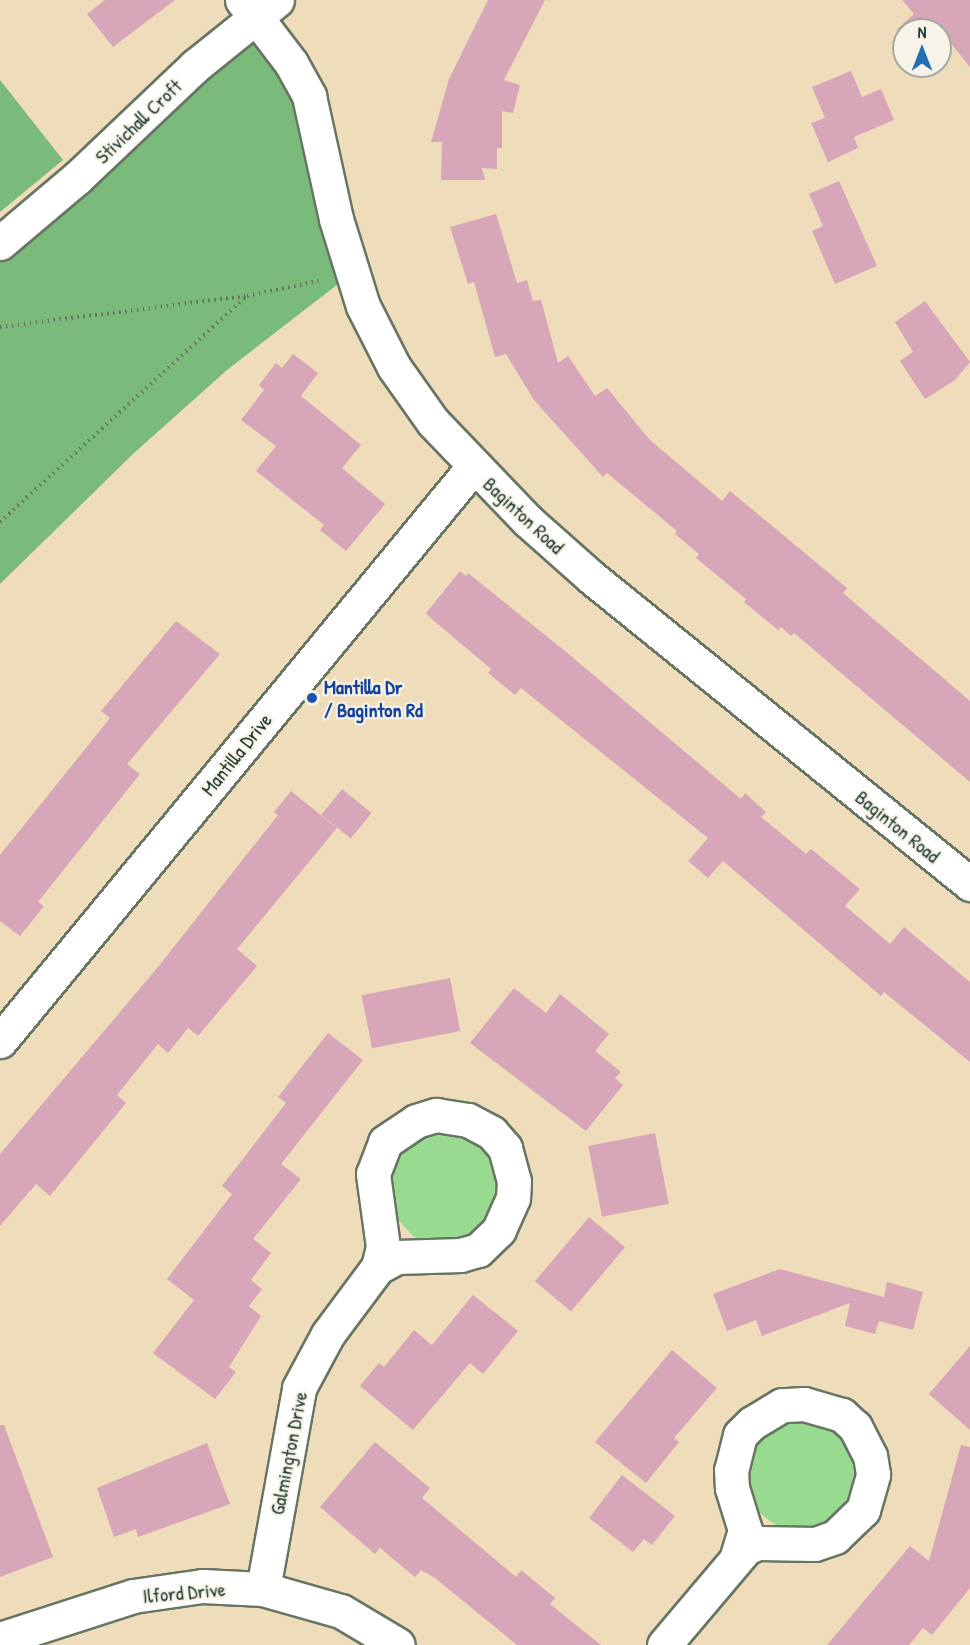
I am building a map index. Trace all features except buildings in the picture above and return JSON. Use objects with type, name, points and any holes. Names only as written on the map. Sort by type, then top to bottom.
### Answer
[{"type":"street","name":"Stivichall Croft","points":[[0,243],[92,165],[258,6]]},
{"type":"street","name":"Baginton Road","points":[[258,6],[309,96],[324,173],[351,274],[394,367],[426,413],[473,467],[591,577],[970,885]]},
{"type":"street","name":"Mantilla Drive","points":[[0,1041],[473,467]]},
{"type":"street","points":[[436,1115],[468,1120],[492,1133],[505,1148],[514,1181],[513,1198],[499,1230],[478,1250],[461,1255],[397,1257],[378,1267],[382,1247],[373,1174],[385,1142],[416,1120],[436,1115]]},
{"type":"street","name":"Galmington Drive","points":[[262,1589],[298,1388],[328,1334],[378,1267]]},
{"type":"street","points":[[664,1645],[737,1556],[758,1543],[793,1546],[835,1537],[863,1510],[873,1474],[870,1456],[855,1427],[842,1415],[804,1404],[783,1405],[752,1423],[740,1436],[731,1470],[732,1488],[745,1530],[737,1556]]},
{"type":"street","name":"Ilford Drive","points":[[0,1640],[132,1596],[202,1586],[262,1589],[341,1611],[399,1645]]},
{"type":"path","points":[[0,327],[247,296],[351,274]]},
{"type":"path","points":[[0,522],[247,296]]},
{"type":"green space","points":[[256,17],[275,39],[351,274],[227,370],[134,453],[0,584],[0,243]]},
{"type":"green space","points":[[0,80],[63,160],[0,212]]},
{"type":"green space","points":[[425,1130],[478,1138],[501,1170],[498,1208],[472,1237],[431,1243],[413,1236],[390,1211],[386,1171],[394,1154]]},
{"type":"green space","points":[[802,1417],[824,1422],[842,1434],[854,1452],[859,1474],[854,1496],[842,1514],[824,1526],[802,1531],[780,1526],[762,1514],[750,1496],[745,1474],[750,1452],[762,1434],[780,1422]]},
{"type":"place","name":"Mantilla Dr / Baginton Rd","points":[[312,698]]}]
